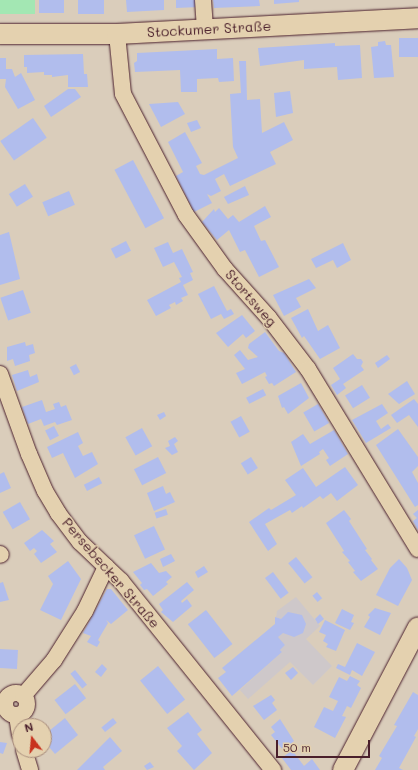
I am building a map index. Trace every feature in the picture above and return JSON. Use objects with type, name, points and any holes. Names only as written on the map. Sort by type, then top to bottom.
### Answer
[{"type":"main road","name":"Stockumer Straße","points":[[0,34],[118,34],[418,18]]},
{"type":"main road","points":[[343,770],[418,627]]},
{"type":"street","points":[[203,0],[205,29]]},
{"type":"street","name":"Stortsweg","points":[[118,34],[122,94],[186,215],[225,269],[269,318],[308,369],[418,549]]},
{"type":"street","name":"Persebecker Straße","points":[[0,374],[45,491],[80,542],[121,581],[273,770]]},
{"type":"street","points":[[23,696],[54,660],[85,611],[106,567]]},
{"type":"street","points":[[13,694],[23,696],[26,708],[17,716],[7,712],[2,700],[13,694]]},
{"type":"street","points":[[26,758],[30,770]]},
{"type":"shaded area","points":[[296,597],[320,626],[306,639],[332,666],[313,685],[290,662],[248,699],[240,690],[282,652],[280,650],[285,645],[270,628],[275,624],[277,611]]},
{"type":"green space","points":[[0,0],[35,0],[35,14],[0,14]]},
{"type":"building","points":[[39,0],[64,0],[64,13],[39,13]]},
{"type":"building","points":[[78,0],[104,0],[104,14],[78,14]]},
{"type":"building","points":[[126,0],[164,0],[164,10],[127,12]]},
{"type":"building","points":[[176,0],[198,0],[199,7],[176,8]]},
{"type":"building","points":[[213,0],[259,0],[260,6],[214,8]]},
{"type":"building","points":[[274,0],[299,0],[299,2],[274,4]]},
{"type":"building","points":[[399,38],[418,38],[418,57],[399,57]]},
{"type":"building","points":[[385,41],[386,45],[391,45],[394,77],[374,78],[371,47],[378,46],[378,42]]},
{"type":"building","points":[[335,43],[335,46],[360,45],[362,78],[338,80],[337,67],[304,69],[304,60],[260,66],[258,48]]},
{"type":"building","points":[[217,49],[217,59],[233,58],[234,81],[219,82],[218,78],[197,79],[197,92],[181,92],[180,70],[135,72],[134,63],[137,61],[137,53]]},
{"type":"building","points":[[83,54],[84,74],[87,74],[88,87],[68,87],[68,75],[52,77],[52,75],[44,75],[44,72],[27,73],[27,67],[24,67],[24,55]]},
{"type":"building","points":[[0,58],[6,58],[6,69],[12,69],[15,77],[21,73],[35,100],[18,109],[5,87],[6,79],[0,79]]},
{"type":"building","points":[[239,61],[246,61],[247,100],[260,99],[262,133],[284,122],[293,140],[270,152],[276,164],[230,186],[224,174],[215,179],[221,191],[211,196],[207,194],[212,203],[194,212],[176,176],[183,172],[168,142],[185,132],[202,163],[196,166],[200,174],[204,175],[238,158],[233,147],[230,94],[241,93]]},
{"type":"building","points":[[68,89],[75,89],[81,97],[51,117],[44,106]]},
{"type":"building","points":[[290,91],[293,113],[276,117],[274,93]]},
{"type":"building","points":[[178,102],[185,114],[161,127],[149,104]]},
{"type":"building","points":[[33,118],[47,138],[14,161],[0,141]]},
{"type":"building","points":[[197,120],[201,128],[191,132],[187,123]]},
{"type":"building","points":[[133,160],[164,218],[145,228],[114,170]]},
{"type":"building","points":[[25,184],[33,197],[17,207],[9,194]]},
{"type":"building","points":[[245,186],[249,195],[228,204],[224,197]]},
{"type":"building","points":[[69,191],[75,205],[48,216],[42,202]]},
{"type":"building","points":[[265,206],[271,217],[254,226],[261,241],[265,240],[279,267],[259,277],[245,250],[240,252],[229,230],[217,240],[202,222],[214,209],[215,212],[219,208],[228,219],[233,215],[239,222]]},
{"type":"building","points":[[9,232],[20,279],[0,285],[0,235]]},
{"type":"building","points":[[126,241],[131,251],[116,259],[111,249]]},
{"type":"building","points":[[168,242],[173,253],[182,249],[193,272],[190,273],[193,280],[183,285],[188,295],[181,298],[183,301],[176,305],[175,302],[169,305],[171,308],[156,316],[147,300],[181,282],[179,278],[182,277],[174,262],[163,267],[154,248]]},
{"type":"building","points":[[343,243],[351,260],[337,268],[333,260],[316,268],[311,259]]},
{"type":"building","points":[[309,279],[316,288],[296,298],[301,307],[284,316],[273,295]]},
{"type":"building","points":[[214,286],[227,311],[231,309],[234,314],[224,319],[221,314],[211,319],[198,294]]},
{"type":"building","points":[[23,290],[31,313],[8,321],[0,298]]},
{"type":"building","points":[[308,309],[318,331],[328,325],[340,348],[320,359],[304,336],[302,338],[291,318]]},
{"type":"building","points":[[242,315],[255,331],[246,338],[243,334],[228,347],[216,333]]},
{"type":"building","points":[[265,332],[279,351],[284,353],[296,372],[274,386],[272,383],[269,384],[265,377],[267,376],[265,372],[242,384],[236,373],[245,369],[234,355],[240,350],[248,360],[258,357],[248,348],[249,344]]},
{"type":"building","points":[[25,342],[26,346],[33,344],[35,353],[29,355],[30,361],[15,366],[13,359],[7,361],[7,347]]},
{"type":"building","points":[[353,354],[357,359],[361,359],[363,362],[361,366],[364,370],[343,384],[346,388],[337,395],[331,385],[340,379],[333,368]]},
{"type":"building","points":[[387,355],[390,359],[378,368],[375,363]]},
{"type":"building","points":[[76,364],[80,372],[74,375],[70,367]]},
{"type":"building","points":[[28,370],[30,377],[37,374],[39,382],[17,391],[12,375]]},
{"type":"building","points":[[407,381],[415,394],[399,404],[388,394]]},
{"type":"building","points":[[301,383],[309,398],[288,414],[284,407],[282,408],[278,396]]},
{"type":"building","points":[[362,385],[370,398],[353,408],[345,396]]},
{"type":"building","points":[[263,389],[266,395],[249,404],[246,398]]},
{"type":"building","points":[[414,399],[418,404],[418,427],[409,415],[397,423],[391,415]]},
{"type":"building","points":[[42,400],[46,412],[55,409],[53,404],[59,402],[61,407],[66,405],[72,420],[57,425],[55,422],[44,426],[41,419],[28,424],[22,407]]},
{"type":"building","points":[[318,404],[329,423],[314,432],[303,412]]},
{"type":"building","points":[[382,404],[388,413],[376,421],[381,429],[388,424],[391,428],[366,443],[352,420]]},
{"type":"building","points":[[164,412],[166,416],[160,420],[157,415]]},
{"type":"building","points":[[241,416],[250,432],[239,438],[231,422]]},
{"type":"building","points":[[54,426],[59,436],[50,440],[45,431]]},
{"type":"building","points":[[142,428],[152,446],[136,456],[125,437]]},
{"type":"building","points":[[398,429],[418,457],[418,466],[412,472],[418,483],[418,505],[415,507],[376,445]]},
{"type":"building","points":[[334,430],[348,454],[330,466],[326,460],[329,458],[323,449],[319,452],[320,454],[301,466],[291,442],[303,434],[310,444]]},
{"type":"building","points":[[78,432],[83,443],[78,446],[83,456],[92,452],[98,464],[75,478],[63,453],[52,458],[47,447]]},
{"type":"building","points":[[175,437],[178,441],[174,444],[178,452],[172,455],[165,448],[170,446],[168,441]]},
{"type":"building","points":[[158,457],[166,473],[142,485],[134,469]]},
{"type":"building","points":[[251,457],[258,468],[248,474],[241,463]]},
{"type":"building","points":[[345,467],[358,485],[337,501],[331,493],[323,499],[320,496],[303,508],[302,506],[292,513],[290,510],[265,524],[277,544],[268,551],[249,522],[269,508],[271,510],[296,495],[285,480],[303,468],[316,487]]},
{"type":"building","points":[[4,472],[11,488],[0,493],[0,474]]},
{"type":"building","points":[[99,477],[102,483],[87,491],[84,485]]},
{"type":"building","points":[[163,486],[166,494],[170,492],[175,502],[154,511],[147,493]]},
{"type":"building","points":[[20,502],[30,519],[13,529],[3,512]]},
{"type":"building","points":[[166,509],[168,515],[156,518],[155,513]]},
{"type":"building","points":[[344,510],[351,519],[349,521],[367,549],[365,550],[378,569],[361,581],[353,572],[355,571],[348,562],[350,561],[342,552],[344,551],[326,523]]},
{"type":"building","points":[[418,510],[418,530],[413,521],[417,518],[413,514]]},
{"type":"building","points":[[154,526],[165,550],[145,559],[134,535]]},
{"type":"building","points":[[42,530],[54,541],[50,544],[57,552],[41,563],[34,554],[37,551],[34,548],[30,551],[24,543]]},
{"type":"building","points":[[171,554],[175,561],[163,567],[160,559]]},
{"type":"building","points":[[296,557],[312,577],[305,583],[288,563]]},
{"type":"building","points":[[399,559],[407,568],[412,580],[398,606],[376,595],[390,568]]},
{"type":"building","points":[[68,561],[81,579],[61,620],[40,610],[53,584],[48,576]]},
{"type":"building","points":[[151,563],[159,573],[166,571],[172,577],[166,582],[168,584],[153,596],[147,589],[144,590],[140,585],[142,583],[133,572]]},
{"type":"building","points":[[204,566],[208,572],[198,578],[195,572]]},
{"type":"building","points":[[273,572],[289,593],[281,599],[265,578]]},
{"type":"building","points":[[3,582],[9,600],[0,602],[0,583]]},
{"type":"building","points":[[187,582],[194,590],[181,601],[182,603],[187,599],[192,606],[173,622],[161,612],[163,610],[159,604]]},
{"type":"building","points":[[107,589],[111,589],[128,610],[111,624],[106,620],[108,623],[98,640],[100,642],[97,647],[87,642],[91,636],[83,633]]},
{"type":"building","points":[[317,592],[322,598],[318,602],[312,596]]},
{"type":"building","points":[[375,608],[391,613],[380,635],[364,627],[370,617],[368,615]]},
{"type":"building","points":[[342,609],[354,615],[351,622],[354,623],[350,630],[335,623]]},
{"type":"building","points":[[206,610],[232,644],[214,658],[188,624]]},
{"type":"building","points":[[288,612],[302,615],[306,624],[303,633],[294,637],[283,633],[278,637],[285,645],[280,650],[282,652],[232,696],[218,678],[226,672],[222,668],[275,624],[275,617],[281,619]]},
{"type":"building","points":[[320,614],[324,619],[318,624],[315,619]]},
{"type":"building","points":[[325,620],[345,630],[336,651],[326,647],[328,644],[323,641],[326,635],[319,632]]},
{"type":"building","points":[[357,643],[375,652],[362,676],[352,670],[350,675],[336,668],[338,664],[345,667]]},
{"type":"building","points":[[0,649],[18,650],[17,669],[0,668]]},
{"type":"building","points":[[102,664],[107,669],[101,677],[95,672]]},
{"type":"building","points":[[158,666],[185,699],[167,714],[140,680]]},
{"type":"building","points":[[293,667],[298,673],[291,680],[285,673]]},
{"type":"building","points":[[75,670],[87,685],[82,689],[70,674]]},
{"type":"building","points":[[350,676],[360,681],[357,685],[361,688],[351,708],[347,706],[342,716],[346,717],[335,738],[314,727],[324,707],[333,711],[338,701],[329,697],[339,677],[347,681]]},
{"type":"building","points":[[75,684],[86,698],[66,714],[55,700]]},
{"type":"building","points":[[413,692],[418,695],[418,729],[414,736],[416,737],[399,768],[403,770],[375,770],[382,758],[379,756],[397,726],[394,725]]},
{"type":"building","points":[[271,695],[275,700],[272,703],[277,710],[264,720],[253,706]]},
{"type":"building","points":[[188,712],[202,730],[197,734],[212,753],[194,770],[177,751],[182,746],[167,728]]},
{"type":"building","points":[[65,718],[78,735],[55,754],[52,750],[52,729]]},
{"type":"building","points":[[113,718],[117,723],[105,732],[101,727]]},
{"type":"building","points":[[280,719],[294,741],[283,750],[271,735],[275,732],[271,727]]},
{"type":"building","points":[[110,737],[122,751],[103,767],[105,770],[77,770]]},
{"type":"building","points":[[0,742],[7,743],[3,754],[0,753]]},
{"type":"building","points":[[292,750],[304,766],[312,759],[320,770],[291,770],[282,758]]},
{"type":"building","points":[[150,762],[154,767],[147,770],[144,766]]}]
